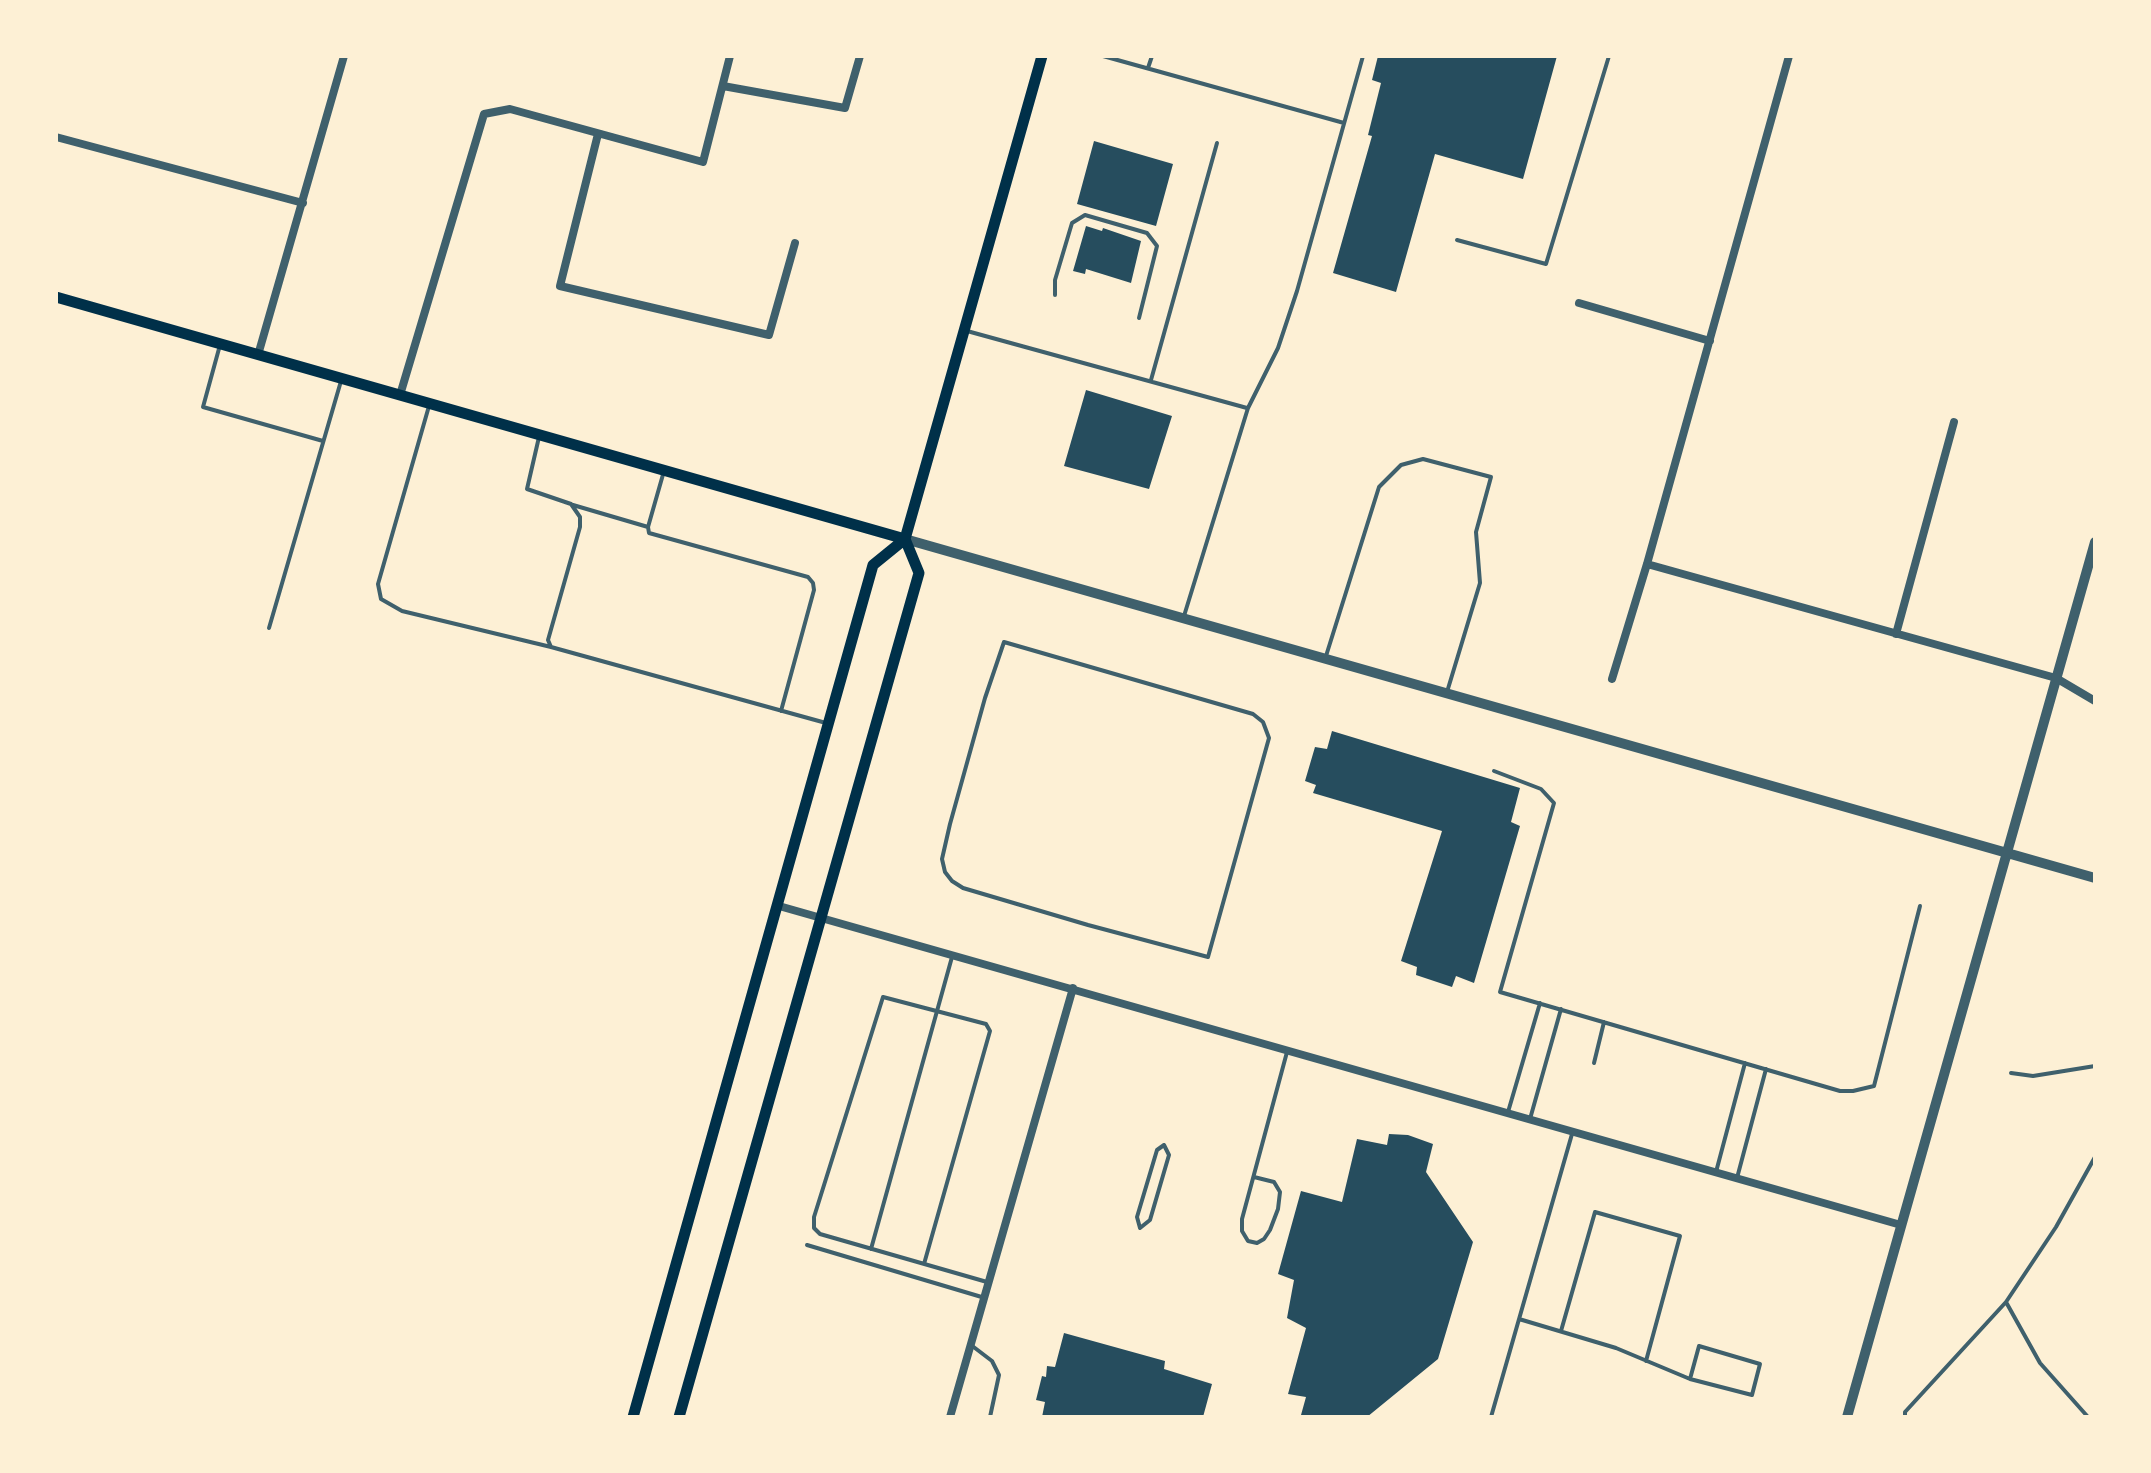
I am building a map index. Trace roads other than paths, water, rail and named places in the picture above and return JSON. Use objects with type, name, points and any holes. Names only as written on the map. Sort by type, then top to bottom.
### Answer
[{"type":"main road","points":[[633,1417],[873,565],[905,539],[1042,56]]},
{"type":"main road","points":[[56,297],[905,539]]},
{"type":"main road","points":[[679,1417],[919,573],[905,539]]},
{"type":"street","points":[[258,355],[344,56]]},
{"type":"street","points":[[400,395],[484,114],[510,109],[703,162],[730,56]]},
{"type":"street","points":[[723,86],[845,108],[860,56]]},
{"type":"street","points":[[1612,679],[1789,56]]},
{"type":"street","points":[[598,134],[560,286],[769,335],[795,243]]},
{"type":"street","points":[[56,137],[303,203]]},
{"type":"street","points":[[1579,303],[1710,341]]},
{"type":"street","points":[[1896,634],[1954,422]]},
{"type":"street","points":[[905,539],[2095,878]]},
{"type":"street","points":[[1847,1417],[2095,542]]},
{"type":"street","points":[[1647,564],[2056,678],[2095,701]]},
{"type":"street","points":[[779,906],[1901,1225]]},
{"type":"street","points":[[950,1417],[1073,988]]},
{"type":"lane","points":[[1103,56],[1344,123]]},
{"type":"lane","points":[[1148,68],[1152,56]]},
{"type":"lane","points":[[1184,619],[1248,408],[1278,348],[1297,291],[1363,56]]},
{"type":"lane","points":[[1457,240],[1546,264],[1609,56]]},
{"type":"lane","points":[[1150,381],[1217,143]]},
{"type":"lane","points":[[1055,295],[1055,280],[1072,223],[1085,215],[1147,233],[1157,246],[1139,318]]},
{"type":"lane","points":[[964,330],[1248,408]]},
{"type":"lane","points":[[220,344],[203,407],[323,441]]},
{"type":"lane","points":[[269,628],[342,378]]},
{"type":"lane","points":[[430,403],[378,584],[381,599],[402,611],[551,647],[829,724]]},
{"type":"lane","points":[[539,435],[527,489],[648,527]]},
{"type":"lane","points":[[1325,658],[1379,487],[1401,465],[1423,459],[1491,477],[1476,532],[1480,583],[1446,693]]},
{"type":"lane","points":[[665,470],[648,527],[649,533],[808,577],[813,583],[814,590],[781,711]]},
{"type":"lane","points":[[551,647],[548,640],[580,527],[580,517],[571,504]]},
{"type":"lane","points":[[1004,642],[1120,675],[1253,714],[1267,730],[1269,738],[1208,957],[963,888],[945,872],[942,859],[950,824],[1004,642]]},
{"type":"lane","points":[[1494,771],[1541,789],[1554,803],[1500,992],[1840,1091],[1874,1086],[1920,906]]},
{"type":"lane","points":[[871,1249],[952,954]]},
{"type":"lane","points":[[924,1264],[990,1031],[986,1024],[883,997],[814,1217],[814,1228],[820,1234],[989,1283]]},
{"type":"lane","points":[[1508,1113],[1540,1003]]},
{"type":"lane","points":[[1530,1119],[1561,1009]]},
{"type":"lane","points":[[1594,1063],[1604,1022]]},
{"type":"lane","points":[[1254,1177],[1274,1182],[1280,1192],[1270,1230],[1257,1243],[1248,1241],[1242,1231],[1242,1219],[1288,1050]]},
{"type":"lane","points":[[1716,1172],[1745,1063]]},
{"type":"lane","points":[[2011,1073],[2033,1076],[2095,1066]]},
{"type":"lane","points":[[1737,1178],[1766,1069]]},
{"type":"lane","points":[[1491,1417],[1573,1131]]},
{"type":"lane","points":[[1164,1145],[1169,1155],[1150,1220],[1140,1228],[1137,1217],[1157,1150],[1164,1145]]},
{"type":"lane","points":[[1905,1415],[2006,1302],[2056,1227],[2095,1157]]},
{"type":"lane","points":[[1561,1331],[1595,1212],[1680,1236],[1646,1362]]},
{"type":"lane","points":[[807,1245],[985,1298]]},
{"type":"lane","points":[[2006,1302],[2040,1363],[2088,1417]]},
{"type":"lane","points":[[1519,1319],[1616,1348],[1690,1379],[1752,1395],[1760,1364],[1699,1346],[1690,1379]]},
{"type":"lane","points":[[971,1345],[992,1361],[999,1375],[990,1417]]}]
